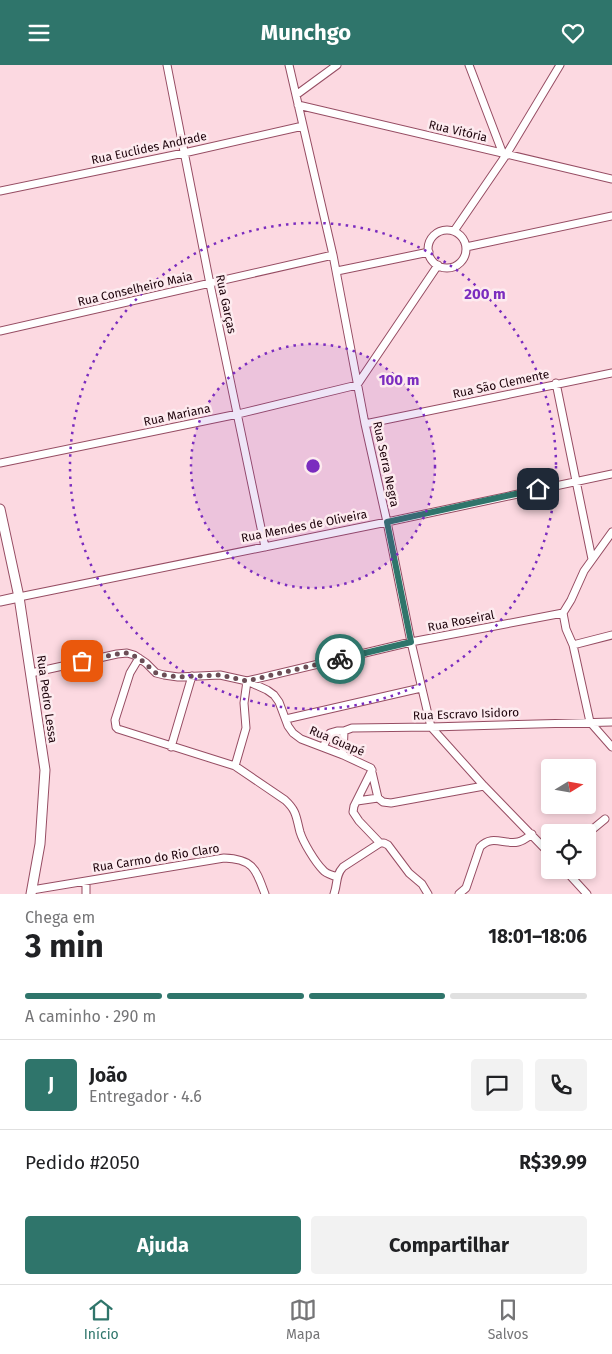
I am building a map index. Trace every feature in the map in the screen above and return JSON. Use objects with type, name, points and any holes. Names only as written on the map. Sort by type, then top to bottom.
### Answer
[{"type":"street","name":"Rua Garças","points":[[168,65],[210,284],[265,547]]},
{"type":"street","name":"Rua Serra Negra","points":[[289,65],[334,255],[365,424],[431,727],[484,787],[541,844]]},
{"type":"street","points":[[296,95],[336,65]]},
{"type":"street","points":[[469,65],[504,154]]},
{"type":"street","points":[[454,231],[560,65]]},
{"type":"street","name":"Rua Vitória","points":[[298,105],[612,179]]},
{"type":"street","name":"Rua Euclides Andrade","points":[[0,191],[303,126]]},
{"type":"street","points":[[466,247],[612,216]]},
{"type":"street","points":[[449,230],[462,237],[466,247],[464,258],[455,266],[449,267],[438,265],[429,252],[430,241],[438,232],[449,230]]},
{"type":"street","points":[[337,271],[429,252]]},
{"type":"street","name":"Rua Conselheiro Maia","points":[[0,331],[334,255]]},
{"type":"street","points":[[357,385],[438,265]]},
{"type":"street","name":"Rua São Clemente","points":[[365,424],[556,383],[612,373]]},
{"type":"street","points":[[556,383],[592,559]]},
{"type":"street","name":"Rua Mariana","points":[[0,463],[238,414],[357,385]]},
{"type":"street","name":"Rua Mendes de Oliveira","points":[[0,601],[612,474]]},
{"type":"street","name":"Rua Pedro Lessa","points":[[0,509],[19,597],[45,769],[40,844],[32,892]]},
{"type":"street","points":[[612,532],[584,571],[563,613],[566,629],[573,645],[590,722],[612,747]]},
{"type":"street","name":"Rua Roseiral","points":[[247,681],[411,642],[563,613]]},
{"type":"street","points":[[573,645],[612,635]]},
{"type":"street","name":"Rua Guapé","points":[[31,673],[127,653],[139,658],[160,674],[178,677],[220,675],[247,681],[268,690],[274,695],[279,702],[288,726],[301,739],[369,766],[372,770],[378,798]]},
{"type":"street","points":[[139,658],[130,673],[115,720],[116,727],[171,747],[235,766],[292,806],[297,814],[300,833],[311,853],[323,871],[337,877]]},
{"type":"street","points":[[171,747],[192,676]]},
{"type":"street","points":[[235,766],[246,728],[244,703],[247,681]]},
{"type":"street","points":[[286,719],[421,688]]},
{"type":"street","name":"Rua Escravo Isidoro","points":[[344,731],[352,728],[612,722]]},
{"type":"street","points":[[323,747],[330,733],[344,731],[343,755]]},
{"type":"street","points":[[372,770],[356,801],[353,812],[380,843],[388,845],[409,873],[422,884],[428,894]]},
{"type":"street","points":[[356,801],[378,798],[383,802],[391,803],[484,787]]},
{"type":"street","points":[[596,826],[605,819]]},
{"type":"street","points":[[459,894],[466,888],[480,847],[484,842],[491,840],[519,842],[532,834]]},
{"type":"street","points":[[334,894],[337,877],[343,867],[380,843]]},
{"type":"street","name":"Rua Carmo do Rio Claro","points":[[32,892],[86,881],[232,858],[248,863],[255,869],[265,894]]},
{"type":"street","points":[[573,879],[587,894]]},
{"type":"street","points":[[86,881],[86,894]]},
{"type":"way so far","points":[[82,661],[127,653],[139,658],[156,673],[164,675],[178,677],[220,675],[247,681],[340,659]]},
{"type":"route","points":[[340,659],[411,642],[387,522],[538,489]]}]
